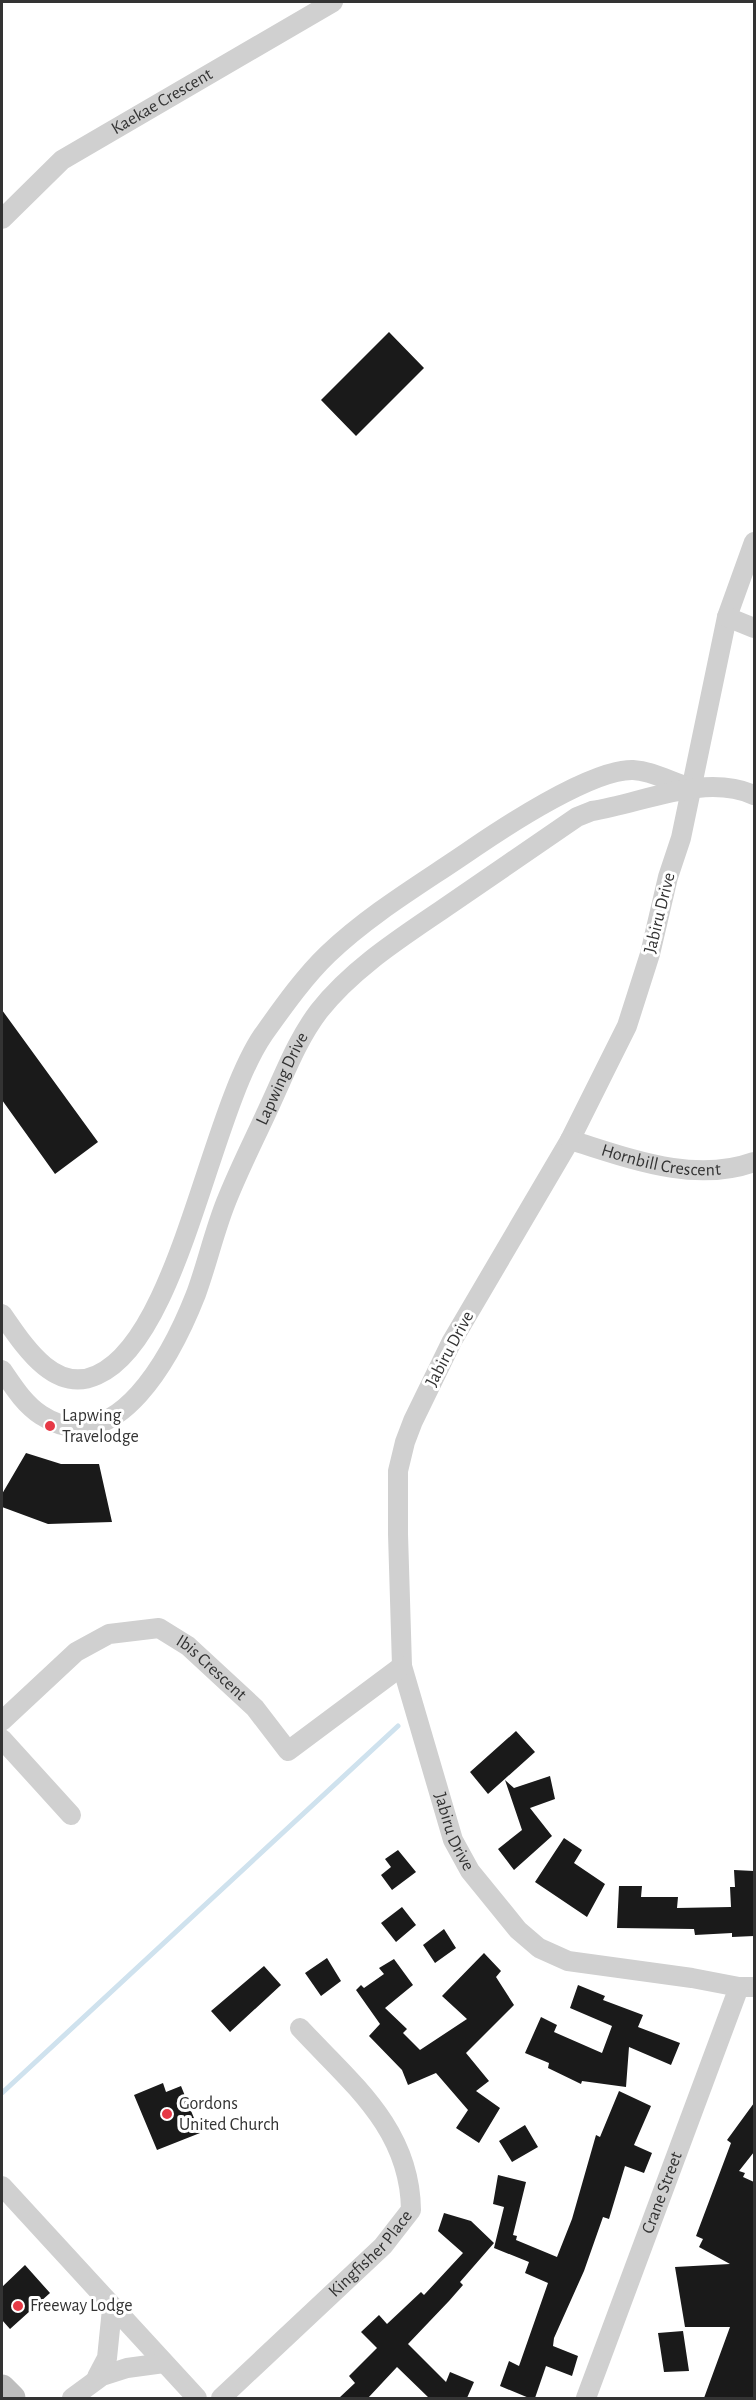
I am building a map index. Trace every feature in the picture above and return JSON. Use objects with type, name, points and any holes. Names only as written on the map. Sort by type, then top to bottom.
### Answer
[{"type":"street","name":"Kaekae Crescent","points":[[2,219],[62,160],[333,2]]},
{"type":"street","name":"Jabiru Drive","points":[[746,1987],[568,1961],[539,1948],[518,1930],[470,1871],[453,1840],[402,1666],[398,1481],[405,1442],[452,1341],[570,1140],[627,1026],[650,954],[692,789],[727,617],[754,542]]},
{"type":"street","points":[[727,617],[754,628]]},
{"type":"street","points":[[2,1314],[25,1346],[55,1374],[70,1380],[80,1380],[106,1370],[131,1346],[164,1295],[231,1098],[262,1037],[328,954],[364,923],[541,804],[593,781],[630,770],[649,772],[692,789],[740,788],[754,795]]},
{"type":"street","name":"Lapwing Drive","points":[[2,1370],[23,1399],[43,1417],[86,1428],[118,1414],[151,1380],[176,1338],[196,1294],[225,1203],[301,1037],[320,1010],[375,956],[577,818],[592,811],[692,789]]},
{"type":"street","name":"Hornbill Crescent","points":[[570,1140],[645,1164],[698,1171],[741,1167],[754,1162]]},
{"type":"street","name":"Ibis Crescent","points":[[2,1721],[76,1652],[109,1634],[141,1628],[159,1628],[189,1646],[255,1708],[288,1750],[402,1666]]},
{"type":"street","points":[[2,1739],[71,1815]]},
{"type":"street","name":"Crane Street","points":[[586,2398],[746,1987]]},
{"type":"street","name":"Kingfisher Place","points":[[221,2398],[383,2247],[411,2210],[409,2177],[387,2123],[300,2028]]},
{"type":"street","points":[[2,2186],[112,2309],[197,2398]]},
{"type":"street","points":[[72,2398],[97,2377],[107,2358],[112,2309]]},
{"type":"street","points":[[97,2377],[127,2368],[164,2363]]},
{"type":"building","points":[[389,332],[424,368],[356,436],[321,400]]},
{"type":"building","points":[[2,1010],[98,1142],[55,1174],[2,1100]]},
{"type":"building","points":[[26,1453],[61,1464],[99,1464],[112,1522],[48,1524],[2,1507],[2,1494]]},
{"type":"building","points":[[516,1731],[535,1752],[488,1794],[470,1772]]},
{"type":"building","points":[[550,1776],[555,1799],[530,1808],[552,1836],[514,1870],[498,1849],[522,1830],[505,1780],[514,1788]]},
{"type":"building","points":[[564,1838],[582,1850],[574,1863],[605,1884],[587,1917],[535,1882]]},
{"type":"building","points":[[398,1850],[416,1872],[392,1890],[381,1875],[391,1867],[385,1859]]},
{"type":"building","points":[[734,1870],[754,1871],[754,1936],[732,1937],[732,1933],[695,1935],[694,1929],[617,1928],[619,1886],[642,1886],[641,1897],[678,1897],[677,1908],[731,1907],[730,1887],[735,1887]]},
{"type":"building","points":[[402,1907],[416,1925],[396,1942],[381,1923]]},
{"type":"building","points":[[444,1929],[456,1948],[435,1963],[423,1945]]},
{"type":"building","points":[[484,1953],[501,1971],[496,1977],[514,2005],[466,2053],[489,2081],[476,2091],[500,2108],[479,2143],[456,2128],[468,2110],[436,2073],[408,2085],[402,2070],[369,2036],[380,2024],[356,1990],[361,1985],[364,1988],[384,1974],[379,1968],[394,1959],[413,1985],[385,2008],[407,2029],[403,2033],[420,2050],[467,2019],[442,1996]]},
{"type":"building","points":[[327,1958],[341,1981],[321,1996],[305,1973]]},
{"type":"building","points":[[264,1966],[281,1985],[230,2032],[211,2011]]},
{"type":"building","points":[[578,1985],[605,1996],[603,2000],[643,2015],[638,2027],[680,2043],[671,2065],[629,2047],[626,2087],[582,2081],[581,2084],[548,2068],[549,2063],[525,2053],[541,2017],[557,2025],[554,2032],[602,2053],[612,2026],[570,2008]]},
{"type":"building","name":"Gordons United Church","points":[[163,2083],[166,2092],[181,2086],[200,2133],[157,2150],[134,2095]]},
{"type":"building","points":[[619,2091],[651,2106],[634,2145],[652,2153],[644,2173],[625,2166],[609,2219],[603,2217],[584,2271],[554,2338],[553,2346],[578,2356],[572,2376],[546,2366],[535,2398],[529,2398],[500,2386],[509,2361],[519,2366],[548,2283],[525,2273],[529,2262],[494,2248],[504,2207],[493,2204],[498,2175],[526,2182],[513,2235],[517,2236],[516,2240],[557,2257],[572,2219],[596,2135],[600,2137]]},
{"type":"building","points":[[754,2103],[754,2152],[739,2171],[745,2173],[743,2177],[754,2182],[754,2398],[704,2398],[730,2327],[685,2327],[675,2267],[730,2264],[699,2247],[703,2239],[696,2236],[731,2143],[727,2140]]},
{"type":"building","points":[[525,2125],[538,2147],[512,2162],[499,2141]]},
{"type":"building","points":[[444,2213],[471,2221],[494,2243],[460,2282],[463,2285],[408,2344],[446,2382],[450,2372],[474,2382],[467,2398],[429,2398],[397,2367],[368,2398],[339,2398],[355,2383],[349,2376],[377,2348],[361,2332],[379,2315],[387,2324],[421,2292],[424,2295],[463,2253],[438,2231]]},
{"type":"building","name":"Freeway Lodge","points":[[25,2265],[50,2293],[10,2329],[2,2320],[2,2287]]},
{"type":"building","points":[[683,2331],[689,2371],[664,2372],[658,2333]]},
{"type":"waterway","points":[[2,2093],[398,1726]]},
{"type":"place","name":"Lapwing Travelodge","points":[[50,1426]]},
{"type":"place","name":"Gordons United Church","points":[[167,2114]]},
{"type":"place","name":"Freeway Lodge","points":[[18,2306]]}]
